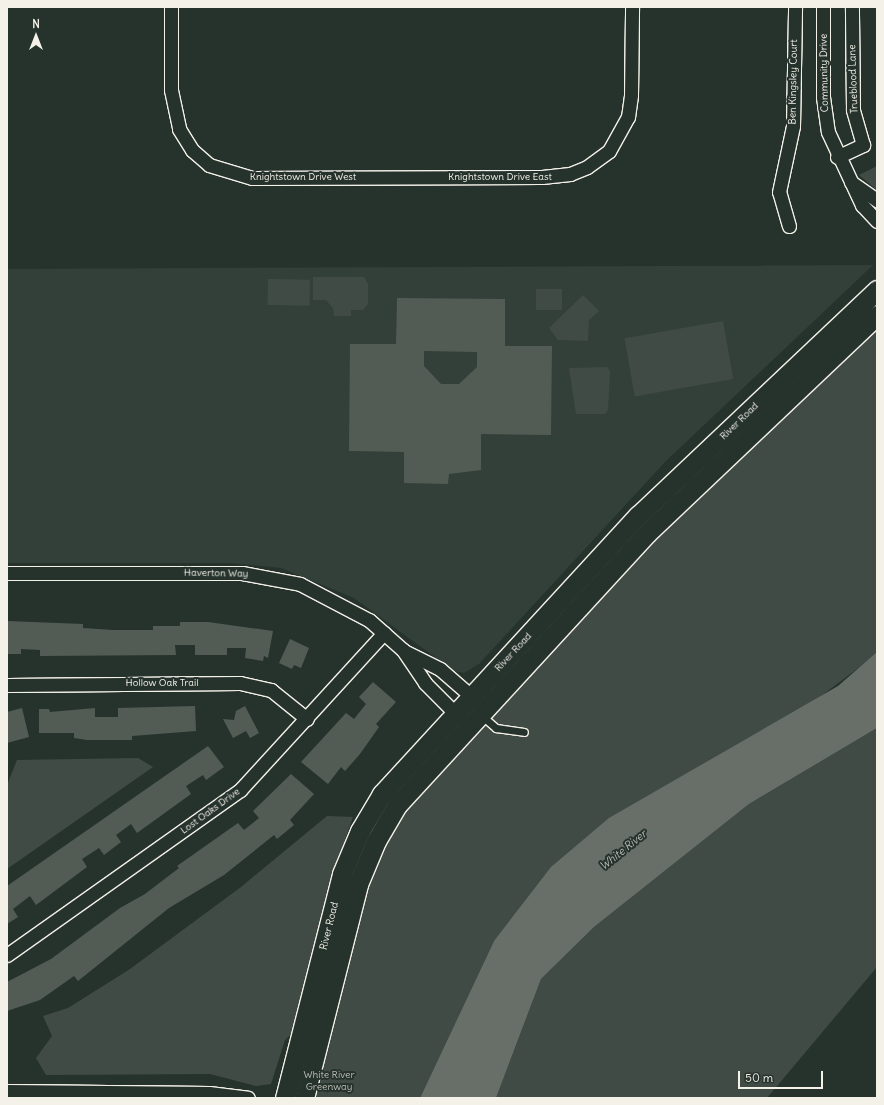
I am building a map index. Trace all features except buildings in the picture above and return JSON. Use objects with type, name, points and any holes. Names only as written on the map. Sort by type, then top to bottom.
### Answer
[{"type":"main road","name":"River Road","points":[[304,1098],[358,884],[376,842],[402,799],[638,516],[877,290]]},
{"type":"main road","name":"River Road","points":[[285,1098],[350,853],[382,794],[454,713],[476,711],[676,504],[877,315]]},
{"type":"street","name":"Knightstown Drive West","points":[[171,7],[174,116],[188,144],[208,165],[252,178],[402,177]]},
{"type":"street","name":"Knightstown Drive East","points":[[402,177],[555,177],[570,174],[600,159],[620,135],[630,106],[632,7]]},
{"type":"street","name":"Ben Kingsley Court","points":[[789,226],[778,192],[793,126],[795,7]]},
{"type":"street","name":"Community Drive","points":[[823,7],[824,113],[837,157],[862,205],[877,221]]},
{"type":"street","name":"Trueblood Lane","points":[[837,157],[863,145],[852,99],[852,7]]},
{"type":"street","name":"Community Drive","points":[[851,182],[877,200]]},
{"type":"street","name":"Haverton Way","points":[[7,573],[262,574],[325,594],[370,620],[403,650],[425,683],[454,713]]},
{"type":"street","name":"Lost Oaks Drive","points":[[7,955],[240,790],[307,719],[384,633]]},
{"type":"street","name":"Haverton Way","points":[[403,650],[440,669],[476,711]]},
{"type":"street","name":"Hollow Oak Trail","points":[[7,684],[240,683],[271,690],[307,719]]},
{"type":"street","points":[[7,1091],[209,1093],[248,1098]]},
{"type":"lane","points":[[476,711],[496,728],[524,732]]},
{"type":"shaded area","points":[[873,265],[665,462],[479,664],[464,673],[454,671],[354,598],[281,568],[230,563],[7,563],[7,269]]},
{"type":"green space","points":[[877,166],[877,190],[859,175]]},
{"type":"green space","points":[[313,277],[364,277],[368,284],[368,304],[363,310],[351,310],[351,316],[334,316],[333,308],[326,300],[313,300]]},
{"type":"green space","points":[[268,279],[310,280],[310,306],[268,305]]},
{"type":"green space","points":[[536,289],[562,289],[562,310],[536,310]]},
{"type":"green space","points":[[583,295],[599,311],[589,320],[588,341],[558,340],[549,328]]},
{"type":"green space","name":"White River Greenway","points":[[877,314],[877,654],[494,941],[420,1098],[312,1098],[366,864],[446,749]]},
{"type":"green space","points":[[723,321],[733,379],[635,396],[625,338]]},
{"type":"green space","points":[[607,367],[610,371],[608,410],[605,414],[576,414],[569,368]]},
{"type":"green space","points":[[877,728],[877,967],[767,1098],[496,1098],[541,979],[594,927],[749,804]]},
{"type":"green space","points":[[138,758],[153,767],[7,869],[7,785],[17,760]]},
{"type":"green space","points":[[327,816],[353,817],[332,877],[291,1034],[285,1040],[271,1084],[256,1086],[210,1074],[46,1075],[36,1058],[52,1036],[43,1016],[68,1008],[130,969],[241,887]]},
{"type":"water","name":"White River","points":[[877,652],[877,728],[749,804],[594,927],[541,979],[496,1098],[420,1098],[494,941],[551,867],[609,818],[838,686]]}]
